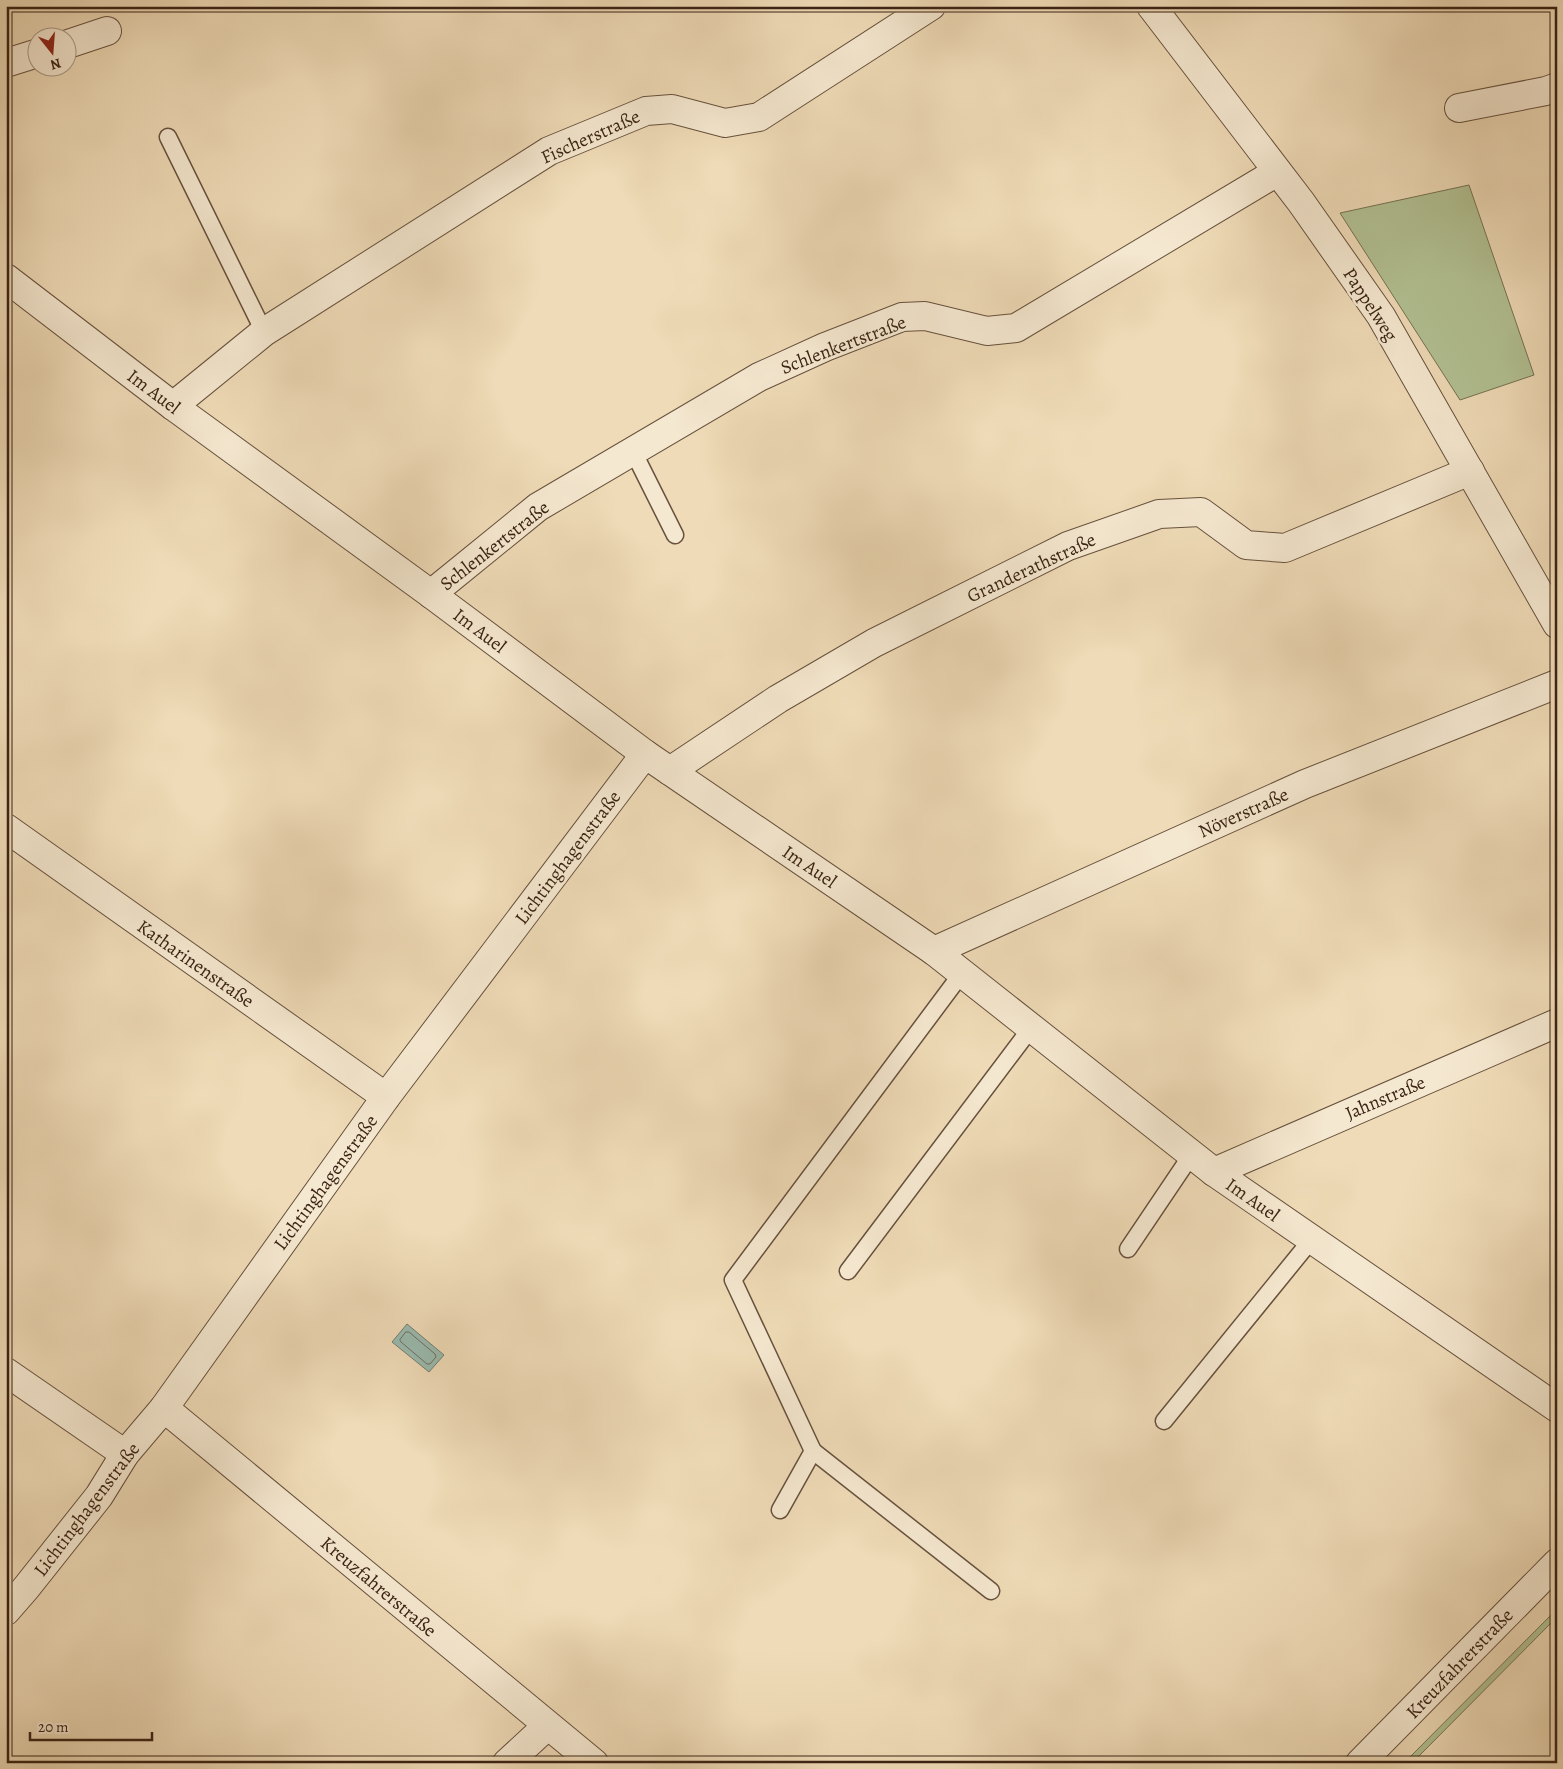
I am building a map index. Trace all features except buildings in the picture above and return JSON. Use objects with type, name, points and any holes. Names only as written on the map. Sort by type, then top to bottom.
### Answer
[{"type":"street","name":"Fischerstraße","points":[[173,406],[264,332],[549,152],[646,111],[672,110],[725,123],[759,117],[931,6]]},
{"type":"street","name":"Pappelweg","points":[[1151,6],[1301,202],[1381,316],[1557,624]]},
{"type":"street","points":[[78,41],[107,31]]},
{"type":"street","points":[[6,63],[28,56]]},
{"type":"street","points":[[1459,108],[1546,92],[1557,87]]},
{"type":"street","name":"Schlenkertstraße","points":[[431,594],[538,507],[759,378],[825,348],[902,317],[925,316],[987,331],[1016,328],[1277,172]]},
{"type":"street","name":"Im Auel","points":[[6,278],[173,406],[431,594],[645,754],[934,950],[1214,1172],[1557,1408]]},
{"type":"street","name":"Granderathstraße","points":[[670,771],[778,699],[874,643],[1068,546],[1159,514],[1201,512],[1246,545],[1285,548],[1470,471]]},
{"type":"street","name":"Növerstraße","points":[[934,950],[1305,784],[1557,684]]},
{"type":"street","name":"Lichtinghagenstraße","points":[[6,1610],[26,1588],[98,1496],[125,1454],[164,1408],[386,1097],[645,754]]},
{"type":"street","name":"Katharinenstraße","points":[[6,828],[386,1097]]},
{"type":"street","name":"Jahnstraße","points":[[1214,1172],[1557,1023]]},
{"type":"street","points":[[6,1372],[125,1454]]},
{"type":"street","name":"Kreuzfahrerstraße","points":[[164,1408],[594,1763]]},
{"type":"street","name":"Kreuzfahrerstraße","points":[[1360,1763],[1557,1563]]},
{"type":"street","points":[[507,1763],[547,1726]]},
{"type":"lane","points":[[168,137],[264,332]]},
{"type":"lane","points":[[633,451],[675,536]]},
{"type":"lane","points":[[962,973],[733,1280],[813,1452],[991,1591]]},
{"type":"lane","points":[[848,1271],[1031,1028]]},
{"type":"lane","points":[[1128,1249],[1192,1154]]},
{"type":"lane","points":[[1164,1421],[1312,1239]]},
{"type":"lane","points":[[780,1510],[813,1452]]},
{"type":"green space","points":[[1469,185],[1534,375],[1460,400],[1340,213]]},
{"type":"green space","points":[[1557,1609],[1557,1617],[1412,1763],[1404,1763]]},
{"type":"water","points":[[407,1324],[444,1355],[429,1372],[392,1342]]}]
